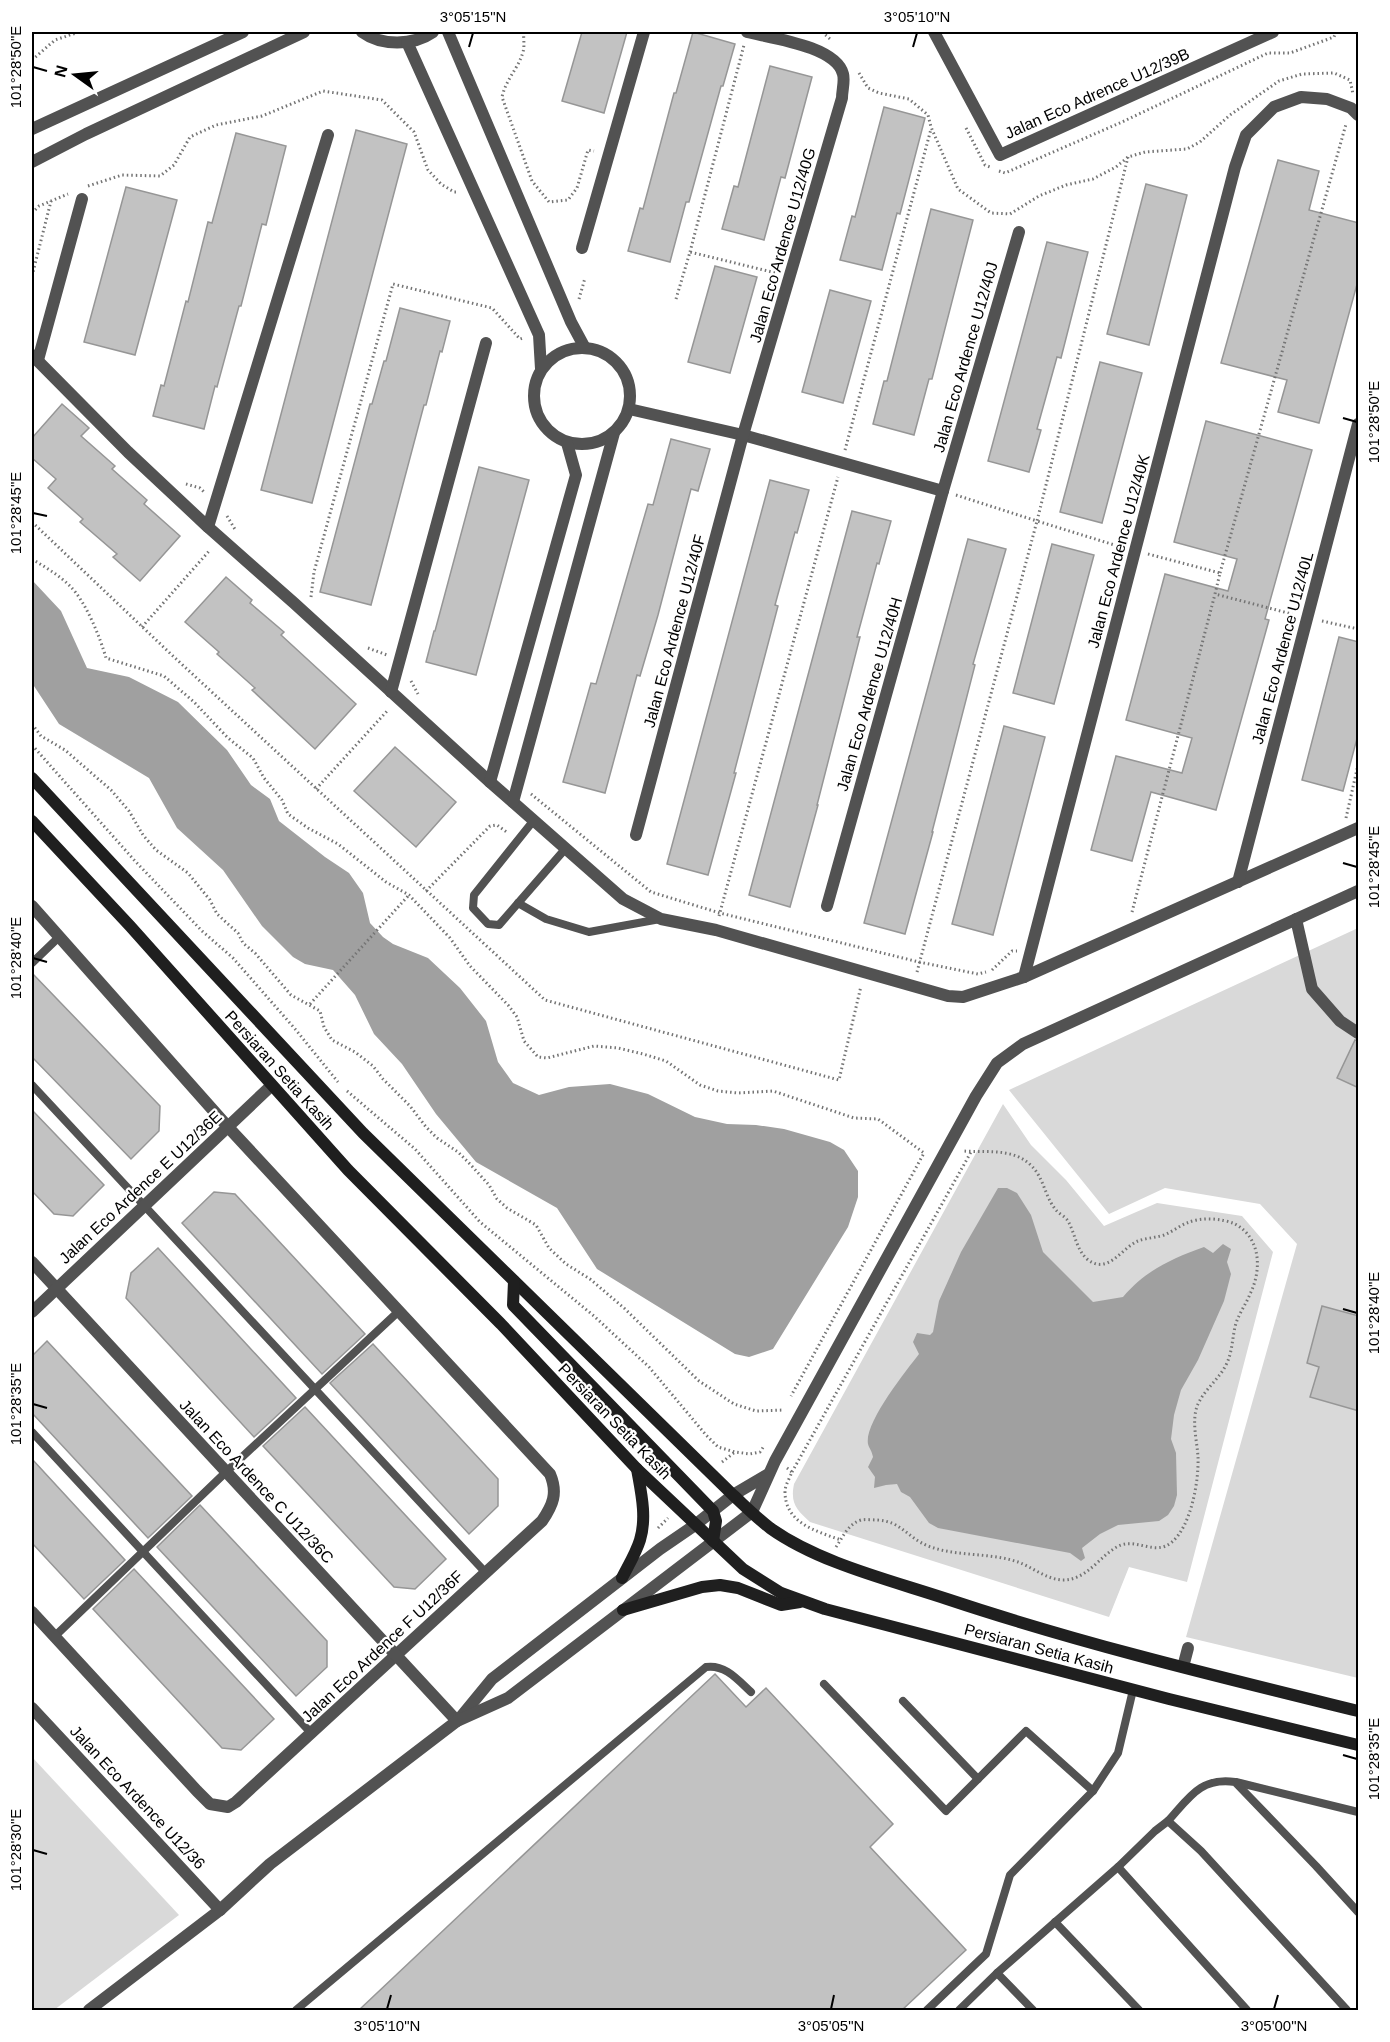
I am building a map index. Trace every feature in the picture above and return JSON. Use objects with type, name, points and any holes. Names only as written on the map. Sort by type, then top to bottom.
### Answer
[{"type":"street","points":[[32,129],[243,32]]},
{"type":"street","points":[[32,162],[86,134],[304,32]]},
{"type":"street","points":[[362,32],[367,36],[387,42],[407,42],[433,32]]},
{"type":"street","points":[[448,32],[585,348]]},
{"type":"street","points":[[582,248],[644,32]]},
{"type":"street","name":"Jalan Eco Adrence U12/39B","points":[[934,32],[1000,154],[1273,32]]},
{"type":"street","name":"Jalan Eco Ardence U12/40G","points":[[743,435],[842,98],[843,74],[837,63],[810,47],[746,37]]},
{"type":"street","points":[[407,42],[539,335],[541,369]]},
{"type":"street","name":"Jalan Eco Ardence U12/40K","points":[[1024,977],[1235,167],[1246,135],[1274,107],[1301,97],[1327,99],[1355,112]]},
{"type":"street","points":[[208,527],[328,135]]},
{"type":"street","points":[[79,193],[35,358],[128,452],[208,527],[490,782],[623,899],[661,919],[716,930],[948,996],[963,997],[1024,977],[1359,828]]},
{"type":"street","name":"Jalan Eco Ardence U12/40J","points":[[943,491],[1019,232]]},
{"type":"street","points":[[395,695],[399,662],[486,343]]},
{"type":"street","points":[[572,349],[597,350],[609,356],[618,364],[629,387],[629,409],[622,423],[614,433],[591,444],[567,443],[555,437],[545,429],[536,412],[533,393],[541,369],[560,353],[572,349]]},
{"type":"street","points":[[629,409],[743,435],[943,491]]},
{"type":"street","name":"Jalan Eco Ardence U12/40L","points":[[1238,882],[1359,424]]},
{"type":"street","points":[[513,802],[614,433]]},
{"type":"street","name":"Jalan Eco Ardence U12/40F","points":[[636,835],[743,435]]},
{"type":"street","points":[[490,782],[576,475],[567,443]]},
{"type":"street","name":"Jalan Eco Ardence U12/40H","points":[[828,906],[943,491]]},
{"type":"street","name":"Persiaran Setia Kasih","points":[[32,778],[363,1133],[733,1495],[770,1527],[795,1544],[829,1559],[1002,1617],[1126,1653],[1359,1710]]},
{"type":"street","name":"Persiaran Setia Kasih","points":[[32,821],[130,926],[348,1170],[501,1324],[637,1469],[743,1569],[781,1593],[801,1601],[1133,1690],[1359,1745]]},
{"type":"street","points":[[89,2010],[220,1910],[270,1863],[457,1721],[508,1698],[752,1512],[774,1461],[946,1150],[997,1063],[1023,1044],[1359,891]]},
{"type":"street","points":[[32,906],[228,1127],[399,1311]]},
{"type":"street","points":[[1296,919],[1311,989],[1340,1021],[1359,1033]]},
{"type":"street","name":"Jalan Eco Ardence E U12/36E","points":[[32,1312],[271,1086]]},
{"type":"street","name":"Jalan Eco Ardence C U12/36C","points":[[32,1262],[457,1721]]},
{"type":"street","points":[[514,1281],[513,1305],[713,1511],[716,1521],[713,1541]]},
{"type":"street","name":"Jalan Eco Ardence F U12/36F","points":[[54,1637],[210,1804],[228,1807],[312,1734],[542,1521],[552,1507],[554,1498],[555,1490],[550,1474],[399,1311]]},
{"type":"street","points":[[622,1578],[640,1541],[644,1526],[642,1494],[637,1469]]},
{"type":"street","points":[[457,1721],[492,1679],[733,1495],[767,1475]]},
{"type":"street","points":[[623,1610],[702,1587],[720,1585],[738,1588],[781,1605],[801,1601]]},
{"type":"street","points":[[32,1612],[54,1637]]},
{"type":"street","points":[[1183,1667],[1188,1648]]},
{"type":"street","name":"Jalan Eco Ardence U12/36","points":[[32,1708],[220,1910]]},
{"type":"lane","points":[[534,820],[474,895],[473,908],[488,924],[499,926],[566,848]]},
{"type":"lane","points":[[518,903],[546,919],[589,932],[661,919]]},
{"type":"lane","points":[[32,963],[59,937]]},
{"type":"lane","points":[[32,1084],[486,1573]]},
{"type":"lane","points":[[54,1637],[399,1311]]},
{"type":"lane","points":[[32,1432],[312,1734]]},
{"type":"lane","points":[[296,2010],[706,1667],[714,1666],[727,1671],[751,1692]]},
{"type":"lane","points":[[824,1684],[946,1811],[1026,1731],[1093,1791]]},
{"type":"lane","points":[[927,2010],[986,1954],[1010,1875],[1093,1791],[1118,1753],[1133,1690]]},
{"type":"lane","points":[[903,1701],[978,1779]]},
{"type":"lane","points":[[959,2010],[997,1973],[1168,1821],[1198,1789],[1209,1782],[1221,1780],[1235,1782],[1359,1812]]},
{"type":"lane","points":[[1235,1782],[1359,1912]]},
{"type":"lane","points":[[1168,1821],[1201,1851],[1347,2010]]},
{"type":"lane","points":[[1118,1867],[1247,2010]]},
{"type":"lane","points":[[1055,1922],[1139,2010]]},
{"type":"lane","points":[[997,1973],[1033,2010]]},
{"type":"path","points":[[32,60],[56,40],[79,32]]},
{"type":"path","points":[[524,32],[525,49],[505,84],[502,97],[532,181],[549,202],[568,200],[577,188],[588,150],[609,154]]},
{"type":"path","points":[[822,32],[838,45]]},
{"type":"path","points":[[676,299],[746,37]]},
{"type":"path","points":[[855,66],[868,87],[879,93],[909,99],[928,115],[958,189],[991,213],[1010,214],[1038,196],[1066,185],[1093,179],[1116,167],[1128,157],[1145,152],[1187,149],[1200,142],[1230,115],[1279,81],[1302,74],[1334,73],[1350,80],[1354,91],[1355,112],[1220,573],[1127,931]]},
{"type":"path","points":[[32,213],[39,206],[79,193],[122,174],[160,176],[174,165],[190,137],[216,125],[262,117],[323,91],[382,100],[414,132],[428,170],[441,184],[454,192],[473,189]]},
{"type":"path","points":[[716,930],[931,127]]},
{"type":"path","points":[[913,985],[1037,521],[1128,157]]},
{"type":"path","points":[[508,172],[525,162]]},
{"type":"path","points":[[32,276],[51,201]]},
{"type":"path","points":[[690,252],[789,276]]},
{"type":"path","points":[[572,322],[585,278]]},
{"type":"path","points":[[311,602],[314,572],[393,284],[492,308],[520,339],[539,335]]},
{"type":"path","points":[[943,491],[1135,551],[1220,573]]},
{"type":"path","points":[[32,522],[142,627],[545,1000],[838,1080],[864,972]]},
{"type":"path","points":[[142,627],[221,538]]},
{"type":"path","points":[[32,559],[72,587],[96,631],[106,658],[164,676],[194,702],[228,738],[253,758],[264,778],[282,800],[288,814],[338,844],[386,882],[409,895],[450,938],[470,966],[508,1005],[517,1017],[524,1041],[538,1057],[547,1058],[594,1046],[618,1048],[643,1054],[666,1062],[700,1085],[718,1091],[738,1093],[773,1091],[854,1118],[878,1119],[924,1153],[780,1419]]},
{"type":"path","points":[[1215,594],[1359,629]]},
{"type":"path","points":[[362,646],[391,656],[399,662],[420,698]]},
{"type":"path","points":[[316,789],[395,695]]},
{"type":"path","points":[[32,723],[41,736],[65,750],[111,790],[129,811],[143,836],[156,850],[188,873],[210,900],[217,914],[238,933],[243,943],[255,952],[291,995],[320,1011],[324,1027],[332,1040],[355,1052],[373,1066],[426,1127],[470,1164],[489,1185],[497,1199],[507,1208],[536,1225],[549,1248],[566,1264],[590,1279],[624,1308],[699,1381],[734,1404],[756,1411],[784,1410]]},
{"type":"path","points":[[32,745],[135,861],[202,931],[233,958],[343,1088],[415,1149],[480,1222],[594,1316],[649,1367],[718,1447],[750,1454],[760,1452],[792,1472]]},
{"type":"path","points":[[1342,836],[1359,765]]},
{"type":"path","points":[[518,783],[651,892],[720,913],[919,962],[978,974],[992,970],[1012,951],[1030,953]]},
{"type":"path","points":[[426,891],[490,826],[497,825],[517,841]]},
{"type":"path","points":[[310,1004],[409,895]]},
{"type":"path","points":[[829,1559],[848,1529],[859,1520],[889,1521],[926,1545],[965,1555],[984,1555],[1019,1562],[1062,1580],[1087,1572],[1119,1546],[1131,1543],[1149,1548],[1160,1548],[1171,1544],[1179,1535],[1190,1511],[1198,1476],[1195,1423],[1198,1404],[1222,1372],[1231,1354],[1235,1327],[1254,1286],[1258,1256],[1255,1245],[1243,1229],[1232,1223],[1204,1220],[1189,1222],[1157,1238],[1137,1241],[1117,1258],[1096,1264],[1086,1258],[1078,1247],[1068,1221],[1056,1210],[1037,1172],[1030,1165],[1003,1151],[946,1150]]},
{"type":"path","points":[[842,1540],[799,1523],[788,1505],[785,1488],[971,1152]]},
{"type":"path","points":[[760,1452],[765,1444]]},
{"type":"path","points":[[644,1526],[656,1530],[678,1509]]},
{"type":"shaded area","points":[[32,580],[61,611],[87,668],[129,677],[178,702],[227,750],[251,785],[270,799],[279,821],[349,873],[363,893],[370,923],[383,937],[393,944],[428,958],[460,988],[486,1021],[498,1062],[513,1083],[539,1095],[569,1087],[610,1084],[648,1094],[695,1117],[727,1124],[784,1129],[830,1142],[844,1150],[858,1171],[858,1197],[848,1227],[773,1349],[749,1357],[735,1354],[597,1269],[557,1208],[476,1162],[436,1114],[402,1064],[374,1034],[355,995],[333,970],[305,964],[293,957],[262,926],[223,870],[177,828],[149,778],[59,724],[32,683]]},
{"type":"shaded area","points":[[1358,928],[1358,1678],[1186,1637],[1297,1244],[1260,1204],[1165,1188],[1109,1214],[1009,1090]]},
{"type":"shaded area","points":[[1003,1104],[1031,1145],[1066,1180],[1104,1226],[1157,1203],[1242,1216],[1273,1252],[1187,1582],[1129,1567],[1109,1617],[810,1522],[798,1510],[794,1502],[794,1484]]},
{"type":"shaded area","points":[[998,1188],[1007,1188],[1017,1193],[1031,1215],[1043,1252],[1093,1302],[1123,1297],[1150,1272],[1192,1251],[1204,1247],[1213,1253],[1223,1244],[1231,1249],[1227,1262],[1231,1274],[1224,1301],[1198,1360],[1181,1390],[1174,1415],[1171,1439],[1176,1453],[1177,1495],[1174,1506],[1168,1515],[1159,1521],[1118,1525],[1100,1534],[1082,1548],[1085,1558],[1081,1561],[1070,1553],[938,1528],[929,1523],[910,1497],[901,1492],[897,1484],[874,1488],[875,1477],[868,1467],[873,1457],[868,1444],[872,1423],[896,1384],[919,1354],[913,1342],[917,1333],[930,1335],[933,1332],[939,1301],[961,1252]]},
{"type":"shaded area","points":[[32,1757],[179,1915],[54,2010],[32,2010]]},
{"type":"building","points":[[582,32],[627,32],[604,113],[562,101]]},
{"type":"building","points":[[693,32],[735,44],[689,202],[686,202],[670,262],[628,251],[640,208],[643,209]]},
{"type":"building","points":[[770,66],[812,77],[785,178],[781,177],[764,240],[722,229],[734,186],[738,187]]},
{"type":"building","points":[[884,107],[925,118],[900,214],[897,213],[882,270],[840,260],[852,216],[855,217]]},
{"type":"building","points":[[356,130],[407,144],[312,503],[261,490]]},
{"type":"building","points":[[236,133],[286,146],[266,225],[262,224],[241,306],[239,306],[204,429],[153,416],[161,385],[164,386],[186,301],[188,302],[208,222],[212,223]]},
{"type":"building","points":[[1278,160],[1319,171],[1309,210],[1359,223],[1359,277],[1319,423],[1278,412],[1287,380],[1221,363]]},
{"type":"building","points":[[1146,184],[1187,195],[1149,345],[1107,334]]},
{"type":"building","points":[[126,187],[177,200],[135,355],[84,342]]},
{"type":"building","points":[[931,209],[973,220],[932,379],[929,379],[914,435],[873,424],[884,381],[887,381]]},
{"type":"building","points":[[1047,242],[1088,252],[1061,358],[1057,357],[1037,429],[1041,430],[1029,472],[988,461]]},
{"type":"building","points":[[715,266],[757,277],[730,373],[688,362]]},
{"type":"building","points":[[830,290],[871,301],[843,403],[802,392]]},
{"type":"building","points":[[400,308],[450,321],[426,405],[424,405],[371,605],[320,592],[370,404],[372,404],[384,361],[386,361]]},
{"type":"building","points":[[1100,362],[1142,373],[1102,523],[1060,512]]},
{"type":"building","points":[[62,404],[89,428],[81,436],[115,466],[112,469],[147,500],[144,504],[180,536],[140,581],[113,557],[117,554],[80,522],[83,519],[48,488],[56,479],[32,458],[32,438]]},
{"type":"building","points":[[1206,421],[1312,450],[1265,619],[1269,620],[1216,810],[1151,792],[1132,861],[1091,850],[1116,756],[1182,773],[1192,738],[1126,720],[1165,574],[1228,591],[1237,559],[1174,542]]},
{"type":"building","points":[[671,439],[710,449],[698,491],[691,489],[658,615],[640,676],[637,675],[605,793],[563,782],[591,683],[596,684],[648,504],[653,505]]},
{"type":"building","points":[[479,467],[529,480],[476,675],[426,662]]},
{"type":"building","points":[[770,480],[809,490],[775,605],[778,606],[708,875],[667,864]]},
{"type":"building","points":[[852,511],[891,521],[857,637],[860,637],[790,907],[749,895]]},
{"type":"building","points":[[968,539],[1006,549],[973,664],[975,665],[933,832],[905,934],[864,923]]},
{"type":"building","points":[[1052,544],[1094,555],[1054,704],[1013,693]]},
{"type":"building","points":[[226,577],[252,600],[250,603],[284,632],[281,635],[356,704],[315,749],[252,690],[255,688],[217,654],[219,652],[185,622]]},
{"type":"building","points":[[1339,637],[1359,642],[1359,731],[1343,791],[1302,780]]},
{"type":"building","points":[[1004,726],[1045,737],[993,935],[952,924]]},
{"type":"building","points":[[395,747],[456,802],[416,847],[354,791]]},
{"type":"building","points":[[32,973],[160,1106],[159,1131],[131,1159],[32,1057]]},
{"type":"building","points":[[1355,1040],[1359,1041],[1359,1088],[1337,1078]]},
{"type":"building","points":[[32,1110],[104,1185],[73,1216],[54,1214],[32,1191]]},
{"type":"building","points":[[214,1192],[235,1194],[365,1334],[322,1374],[182,1223]]},
{"type":"building","points":[[158,1248],[296,1398],[254,1437],[126,1298],[131,1273]]},
{"type":"building","points":[[1322,1306],[1359,1316],[1359,1411],[1310,1397],[1319,1367],[1307,1363]]},
{"type":"building","points":[[47,1341],[192,1496],[148,1538],[32,1413],[32,1356]]},
{"type":"building","points":[[373,1344],[498,1479],[498,1506],[469,1534],[330,1383]]},
{"type":"building","points":[[305,1407],[446,1559],[415,1589],[394,1587],[263,1446]]},
{"type":"building","points":[[32,1459],[125,1560],[84,1599],[32,1543]]},
{"type":"building","points":[[200,1505],[327,1641],[327,1667],[296,1696],[157,1547]]},
{"type":"building","points":[[134,1569],[274,1719],[241,1750],[222,1748],[93,1609]]},
{"type":"building","points":[[715,1674],[746,1707],[766,1688],[893,1824],[870,1847],[966,1950],[902,2010],[359,2010]]}]
